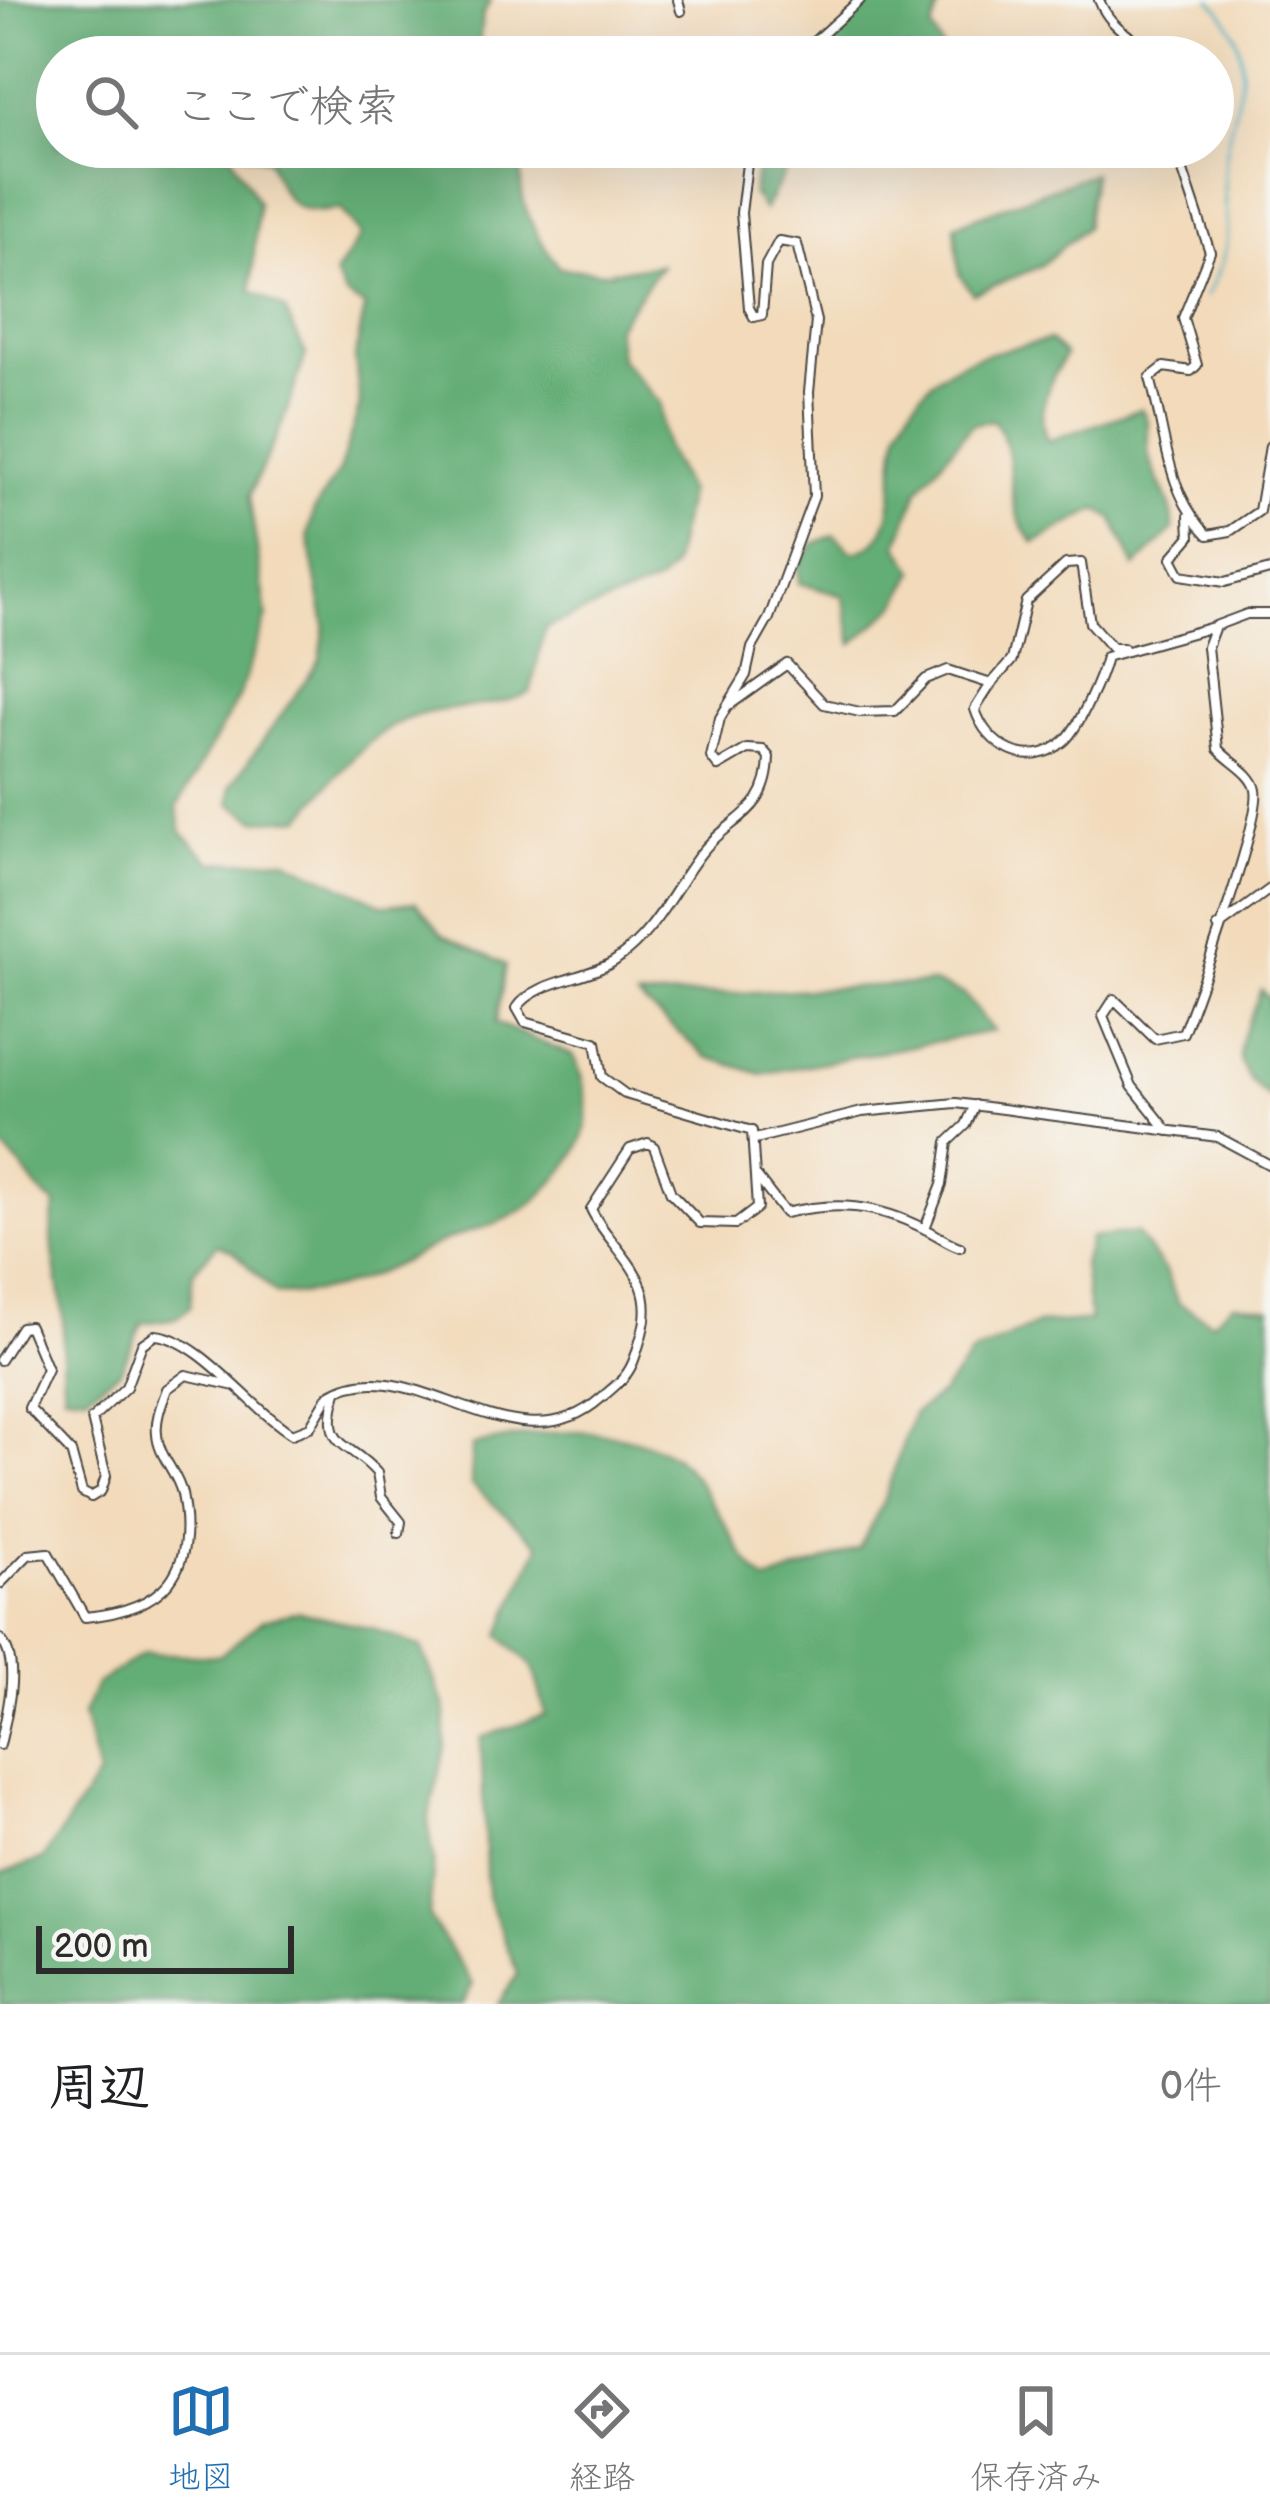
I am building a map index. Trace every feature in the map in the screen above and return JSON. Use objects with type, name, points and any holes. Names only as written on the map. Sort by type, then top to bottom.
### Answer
[{"type":"street","points":[[678,0],[682,11]]},
{"type":"street","points":[[820,36],[860,0]]},
{"type":"street","points":[[1099,0],[1108,21],[1128,36]]},
{"type":"street","points":[[0,1360],[21,1327],[29,1326],[46,1369],[29,1408],[63,1439],[82,1492],[91,1497],[101,1491],[106,1476],[92,1419],[126,1387],[136,1356],[150,1337],[168,1337],[237,1386],[292,1434],[310,1427],[338,1389],[386,1381],[491,1419],[575,1416],[622,1383],[647,1318],[643,1287],[608,1229],[592,1214],[592,1202],[629,1149],[648,1143],[679,1204],[700,1223],[715,1226],[748,1219],[757,1208],[755,1139],[742,1124],[626,1094],[602,1077],[596,1042],[525,1022],[518,1008],[530,995],[614,962],[634,946],[663,914],[700,854],[754,807],[765,784],[770,758],[755,748],[727,765],[714,762],[724,708],[740,691],[752,648],[769,618],[814,496],[809,424],[816,321],[806,264],[797,244],[779,241],[766,265],[762,315],[754,317],[741,213],[746,168]]},
{"type":"street","points":[[1182,168],[1210,251],[1183,317],[1197,364],[1190,370],[1163,367],[1150,378],[1164,420],[1172,480],[1189,516],[1208,535],[1217,536],[1252,518],[1262,501],[1270,446]]},
{"type":"street","points":[[1189,516],[1190,537],[1172,558],[1181,575],[1225,582],[1270,570]]},
{"type":"street","points":[[1124,648],[1112,648],[1093,631],[1082,563],[1066,564],[1026,601],[1012,660],[975,709],[982,730],[1006,751],[1037,752],[1065,741],[1096,692],[1106,657],[1247,614],[1270,614]]},
{"type":"street","points":[[1168,1131],[1121,1066],[1108,1034],[1106,1006],[1114,998],[1122,1002],[1154,1039],[1183,1033],[1251,842],[1257,802],[1252,780],[1218,749],[1207,647],[1215,626]]},
{"type":"street","points":[[724,708],[787,664],[824,704],[860,712],[895,711],[926,679],[948,670],[991,684]]},
{"type":"street","points":[[1217,928],[1270,889]]},
{"type":"street","points":[[755,1139],[862,1112],[927,1103],[975,1105],[1229,1139],[1270,1165]]},
{"type":"street","points":[[925,1228],[942,1185],[948,1142],[966,1125],[975,1105]]},
{"type":"street","points":[[756,1176],[784,1214],[831,1203],[925,1228],[960,1247]]},
{"type":"street","points":[[0,1584],[28,1555],[48,1553],[86,1617],[146,1603],[175,1582],[182,1564],[183,1496],[158,1444],[160,1409],[167,1389],[180,1377],[237,1386]]},
{"type":"street","points":[[338,1389],[330,1423],[334,1438],[377,1473],[381,1498],[401,1522],[399,1533]]},
{"type":"street","points":[[0,1639],[8,1649],[10,1678],[0,1744]]},
{"type":"green space","points":[[0,0],[491,0],[480,36],[36,36],[36,168],[239,168],[258,203],[251,291],[284,309],[306,354],[283,422],[249,496],[267,616],[239,696],[177,807],[182,833],[213,863],[284,859],[384,905],[416,902],[442,934],[506,965],[496,1023],[574,1056],[587,1120],[582,1141],[566,1167],[522,1211],[342,1286],[276,1294],[234,1252],[218,1244],[193,1272],[190,1307],[178,1318],[142,1323],[120,1371],[86,1395],[64,1393],[63,1317],[53,1247],[56,1205],[0,1147]]},
{"type":"green space","points":[[872,0],[941,0],[932,29],[936,36],[838,36]]},
{"type":"green space","points":[[272,168],[522,168],[527,211],[559,268],[603,272],[661,265],[616,327],[620,358],[660,403],[665,446],[688,493],[672,568],[659,582],[545,628],[530,693],[402,721],[360,751],[301,818],[256,820],[230,803],[231,786],[320,660],[325,625],[308,536],[313,512],[340,469],[360,405],[355,357],[365,307],[345,295],[335,275],[361,235],[340,209],[301,208],[280,186]]},
{"type":"green space","points":[[756,168],[787,168],[764,210],[753,194]]},
{"type":"green space","points":[[1093,173],[1086,227],[1039,267],[973,294],[959,274],[955,225]]},
{"type":"green space","points":[[1050,340],[1065,355],[1043,408],[1048,441],[1141,409],[1148,426],[1149,456],[1171,510],[1173,530],[1135,567],[1113,519],[1097,509],[1034,543],[1016,511],[1002,434],[993,420],[972,424],[918,490],[898,545],[915,571],[897,605],[853,644],[843,596],[799,583],[798,565],[813,544],[834,535],[853,552],[870,545],[881,533],[892,498],[902,423],[929,385],[970,360]]},
{"type":"green space","points":[[933,983],[964,994],[993,1031],[761,1074],[707,1057],[638,998]]},
{"type":"green space","points":[[1261,989],[1270,999],[1270,1098],[1245,1073],[1240,1061],[1243,1036]]},
{"type":"green space","points":[[1136,1233],[1165,1271],[1178,1303],[1212,1322],[1233,1303],[1270,1308],[1270,2004],[498,2004],[518,1974],[487,1897],[481,1738],[546,1715],[533,1667],[500,1635],[539,1545],[471,1484],[472,1446],[579,1432],[634,1439],[659,1448],[690,1471],[743,1555],[766,1582],[859,1549],[884,1500],[913,1414],[941,1394],[972,1354],[1038,1324],[1090,1321],[1083,1265],[1090,1238]]},
{"type":"green space","points":[[298,1612],[373,1629],[421,1647],[445,1707],[445,1748],[428,1821],[434,1860],[429,1917],[473,1984],[462,2004],[0,2004],[0,1874],[43,1859],[98,1776],[83,1715],[96,1684],[145,1653],[219,1656],[263,1620]]},
{"type":"waterway","points":[[1211,0],[1238,43],[1240,84],[1234,112]]},
{"type":"waterway","points":[[1206,296],[1226,246],[1224,168]]}]
